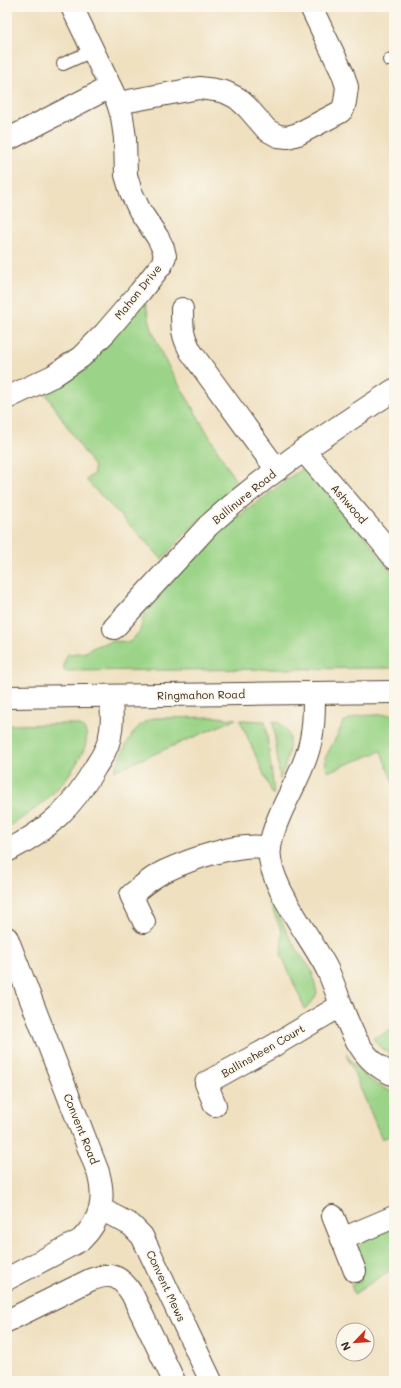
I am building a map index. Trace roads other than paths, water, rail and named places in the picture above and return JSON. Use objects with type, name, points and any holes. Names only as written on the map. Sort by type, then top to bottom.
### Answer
[{"type":"street","name":"Mahon Drive","points":[[7,398],[53,376],[81,357],[106,333],[140,292],[162,264],[164,256],[158,238],[140,211],[131,192],[126,175],[125,138],[122,117],[114,95],[72,7]]},
{"type":"street","points":[[7,140],[114,95],[199,88],[225,92],[237,98],[267,130],[280,136],[288,137],[298,134],[340,112],[344,108],[346,101],[347,87],[343,74],[311,7]]},
{"type":"street","points":[[182,309],[182,328],[185,342],[277,470]]},
{"type":"street","name":"Ballinure Road","points":[[114,628],[208,526],[236,502],[303,450],[394,390]]},
{"type":"street","name":"Ashwood","points":[[303,450],[394,558]]},
{"type":"street","name":"Ringmahon Road","points":[[7,697],[394,692]]},
{"type":"street","points":[[314,694],[314,719],[308,751],[275,830],[270,848],[272,864],[277,883],[327,969],[340,1006],[359,1045],[374,1062],[386,1071],[394,1074]]},
{"type":"street","points":[[7,852],[38,834],[66,810],[88,781],[102,756],[111,730],[112,696]]},
{"type":"street","points":[[144,922],[131,895],[146,882],[164,872],[194,860],[230,850],[247,846],[261,846],[270,848]]},
{"type":"street","name":"Convent Road","points":[[7,938],[102,1185],[101,1209],[89,1232],[81,1240],[7,1279]]},
{"type":"street","name":"Ballinsheen Court","points":[[216,1106],[206,1083],[273,1046],[340,1006]]},
{"type":"street","name":"Convent Mews","points":[[101,1209],[131,1225],[142,1236],[211,1381]]},
{"type":"street","points":[[333,1216],[355,1271]]},
{"type":"street","points":[[342,1239],[394,1217]]},
{"type":"street","points":[[7,1321],[103,1275],[118,1279],[126,1284],[132,1294],[174,1381]]},
{"type":"lane","points":[[63,64],[92,51]]}]
